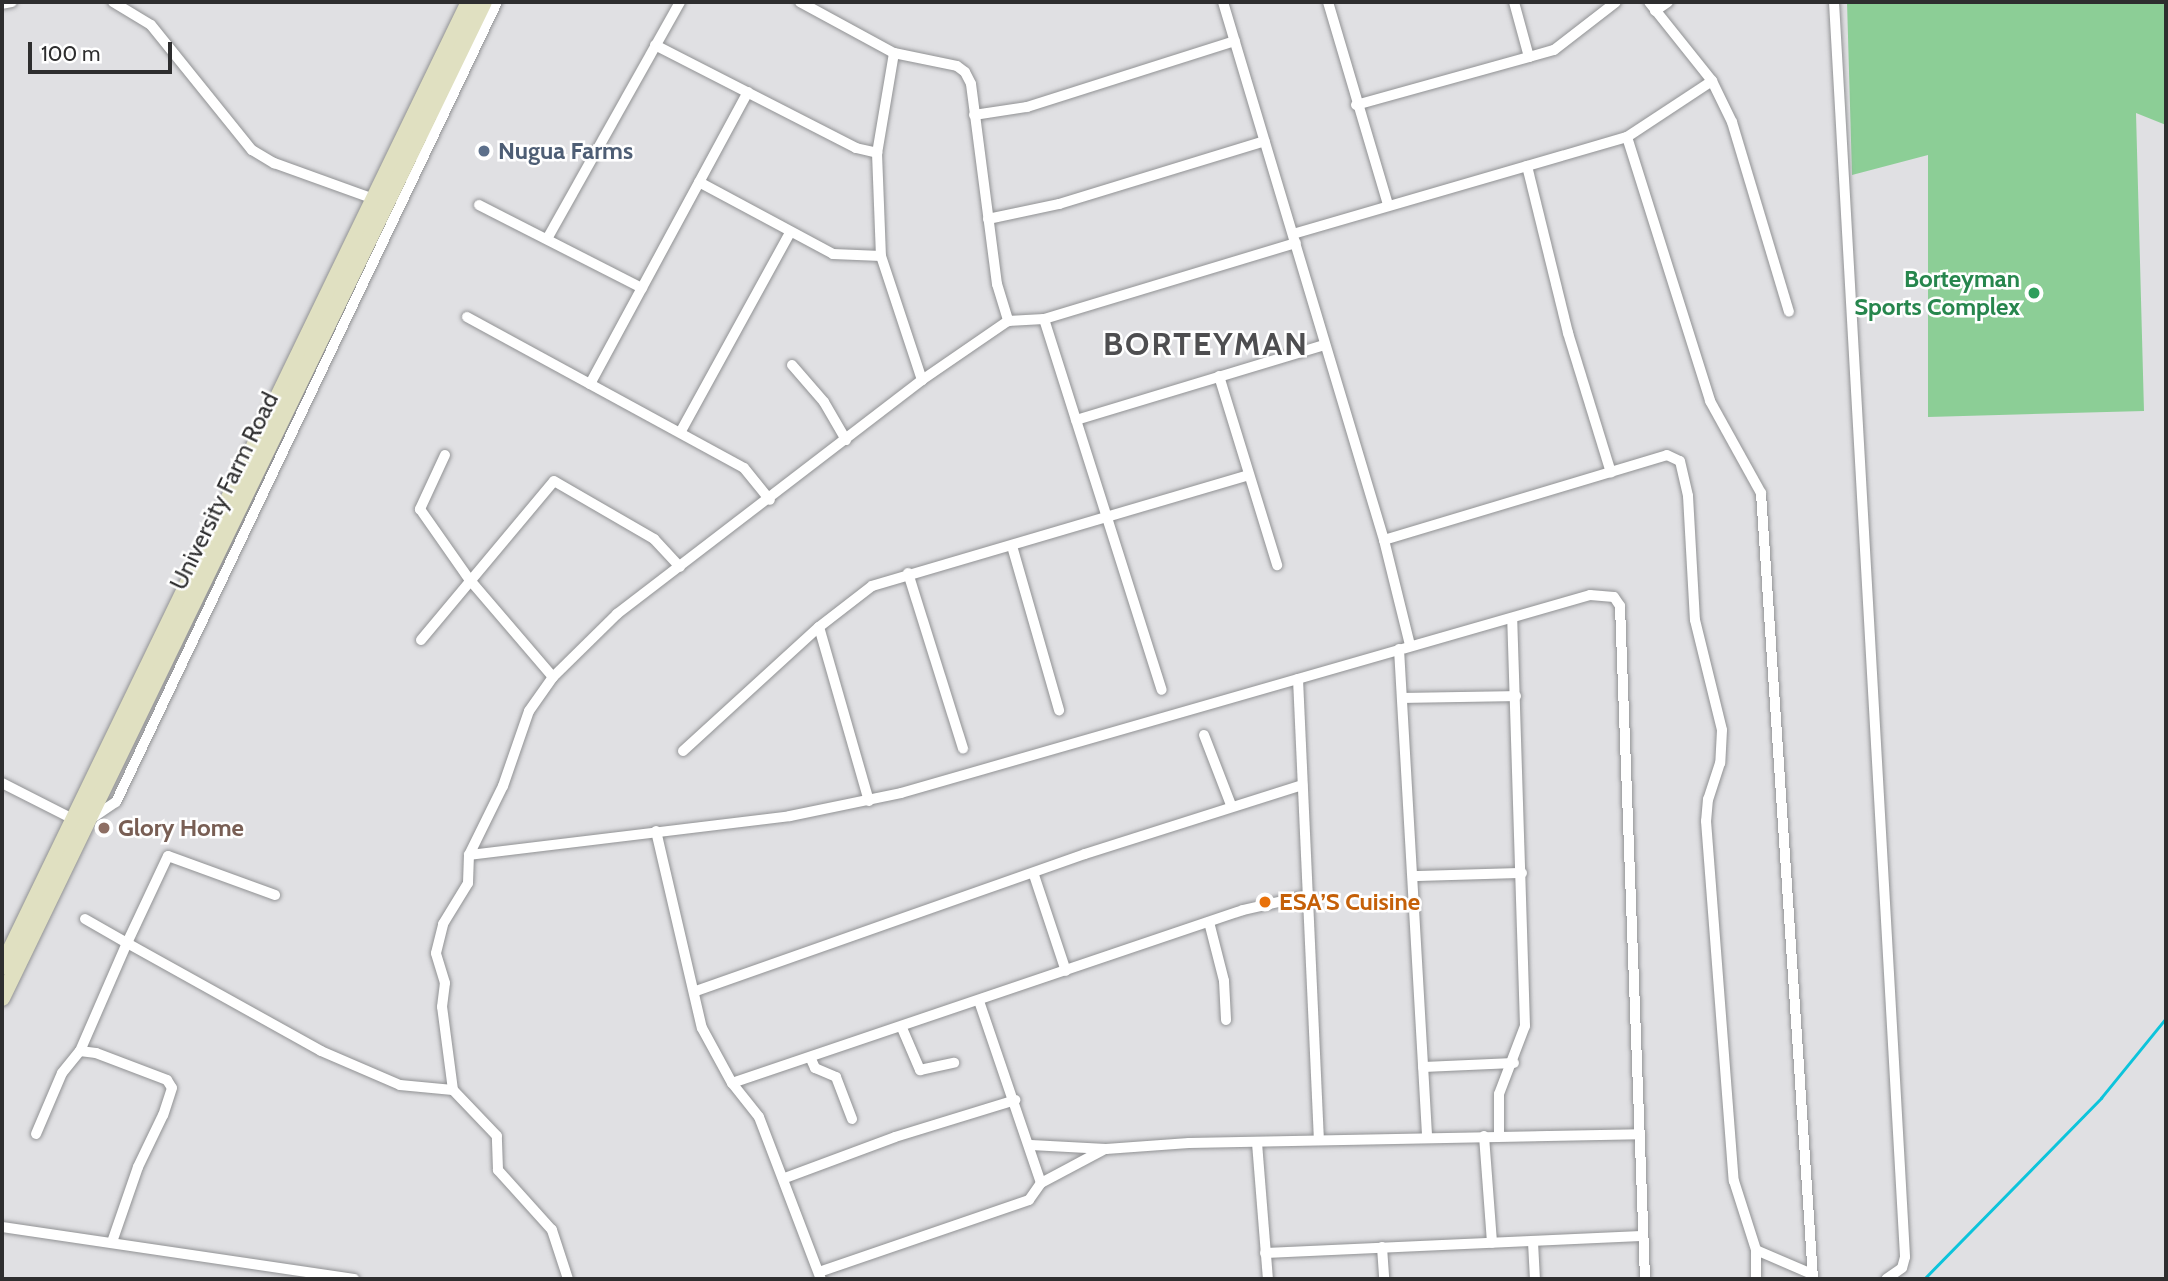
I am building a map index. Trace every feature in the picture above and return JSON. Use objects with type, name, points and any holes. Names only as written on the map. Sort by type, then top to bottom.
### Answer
[{"type":"street","points":[[2,4],[12,2]]},
{"type":"street","points":[[113,2],[151,25],[253,149],[274,163],[374,199]]},
{"type":"street","name":"University Farm Road","points":[[2,998],[82,820],[469,2]]},
{"type":"street","name":"University Farm Road","points":[[2,967],[82,820],[484,2]]},
{"type":"street","points":[[2,783],[82,820],[116,802],[497,2]]},
{"type":"street","points":[[547,239],[680,2]]},
{"type":"street","points":[[800,2],[894,53],[957,66],[965,72],[971,84],[988,219],[1008,321]]},
{"type":"street","points":[[1223,2],[1384,540],[1404,647],[1427,1138]]},
{"type":"street","points":[[1328,2],[1356,105],[1388,204]]},
{"type":"street","points":[[1514,2],[1529,57]]},
{"type":"street","points":[[1356,105],[1554,50],[1616,2]]},
{"type":"street","points":[[1668,2],[1652,6],[1712,81],[1732,122],[1789,312]]},
{"type":"street","points":[[1834,2],[1905,1257],[1902,1268],[1886,1279]]},
{"type":"street","points":[[974,115],[1027,107],[1235,41]]},
{"type":"street","points":[[655,45],[856,148],[877,153]]},
{"type":"street","points":[[894,53],[877,153],[881,256],[922,380]]},
{"type":"street","points":[[568,1279],[552,1230],[498,1170],[497,1136],[453,1090],[442,1007],[445,983],[436,953],[443,924],[468,883],[469,855],[503,786],[529,711],[553,677],[617,614],[770,500],[922,380],[1008,321],[1044,319],[1294,238],[1388,204],[1627,137],[1712,81]]},
{"type":"street","points":[[590,384],[748,92]]},
{"type":"street","points":[[1627,137],[1710,401],[1761,494],[1813,1276],[1756,1250]]},
{"type":"street","points":[[988,219],[1059,204],[1265,141]]},
{"type":"street","points":[[1527,166],[1568,333],[1611,473]]},
{"type":"street","points":[[699,182],[833,254],[881,256]]},
{"type":"street","points":[[479,205],[642,288]]},
{"type":"street","points":[[681,431],[790,233]]},
{"type":"street","points":[[467,317],[681,431],[744,468],[770,500]]},
{"type":"street","points":[[1044,319],[1162,690]]},
{"type":"street","points":[[1076,420],[1325,345]]},
{"type":"street","points":[[792,365],[824,402],[846,440]]},
{"type":"street","points":[[1219,376],[1277,565]]},
{"type":"street","points":[[1384,540],[1672,454],[1680,461],[1685,474],[1695,620],[1722,730],[1720,763],[1706,821],[1734,1181],[1756,1250],[1756,1279]]},
{"type":"street","points":[[445,455],[419,509],[469,579],[553,677]]},
{"type":"street","points":[[683,751],[819,627],[872,586],[908,573],[1012,546],[1106,514],[1248,475]]},
{"type":"street","points":[[421,640],[469,579],[554,481],[654,538],[680,567]]},
{"type":"street","points":[[1012,546],[1059,710]]},
{"type":"street","points":[[908,573],[962,749]]},
{"type":"street","points":[[469,855],[790,816],[869,801],[967,777],[1404,647],[1602,593],[1614,597],[1620,606],[1645,1279]]},
{"type":"street","points":[[1499,1136],[1499,1094],[1514,1063],[1525,1026],[1512,618]]},
{"type":"street","points":[[819,627],[869,801]]},
{"type":"street","points":[[1298,679],[1319,1140]]},
{"type":"street","points":[[1405,698],[1516,696]]},
{"type":"street","points":[[1204,734],[1231,805]]},
{"type":"street","points":[[696,990],[1231,805],[1302,785]]},
{"type":"street","points":[[656,831],[696,990],[702,1028],[732,1083],[760,1117],[820,1275],[1029,1200],[1041,1183],[1106,1149]]},
{"type":"street","points":[[36,1134],[62,1073],[80,1051],[168,856],[275,895]]},
{"type":"street","points":[[1415,876],[1522,873]]},
{"type":"street","points":[[1034,875],[1066,971]]},
{"type":"street","points":[[732,1083],[811,1059],[1209,922],[1309,895]]},
{"type":"street","points":[[85,919],[321,1051],[400,1085],[453,1090]]},
{"type":"street","points":[[1209,922],[1224,981],[1226,1020]]},
{"type":"street","points":[[979,1001],[1031,1145],[1041,1183]]},
{"type":"street","points":[[902,1028],[920,1070],[954,1063]]},
{"type":"street","points":[[80,1051],[96,1053],[167,1080],[172,1088],[127,1193],[112,1242]]},
{"type":"street","points":[[811,1059],[815,1068],[836,1077],[852,1119]]},
{"type":"street","points":[[1423,1067],[1514,1063]]},
{"type":"street","points":[[785,1178],[895,1137],[1015,1100]]},
{"type":"street","points":[[1031,1145],[1106,1149],[1319,1140],[1640,1134]]},
{"type":"street","points":[[1485,1136],[1492,1243]]},
{"type":"street","points":[[1257,1143],[1268,1279]]},
{"type":"street","points":[[5,1225],[352,1279]]},
{"type":"street","points":[[1265,1252],[1642,1236]]},
{"type":"street","points":[[1533,1241],[1535,1279]]},
{"type":"street","points":[[1382,1247],[1384,1279]]},
{"type":"green space","name":"Borteyman Sports Complex","points":[[1847,2],[2166,2],[2166,125],[2136,113],[2144,411],[1928,417],[1928,155],[1852,175]]},
{"type":"waterway","points":[[1924,1279],[2101,1098],[2166,1018]]},
{"type":"place","name":"Nugua Farms","points":[[484,151]]},
{"type":"place","name":"Borteyman Sports Complex","points":[[2034,293]]},
{"type":"place","name":"Glory Home","points":[[104,828]]},
{"type":"place","name":"ESA’S Cuisine","points":[[1265,902]]},
{"type":"district","name":"BORTEYMAN","points":[[1206,344]]}]
